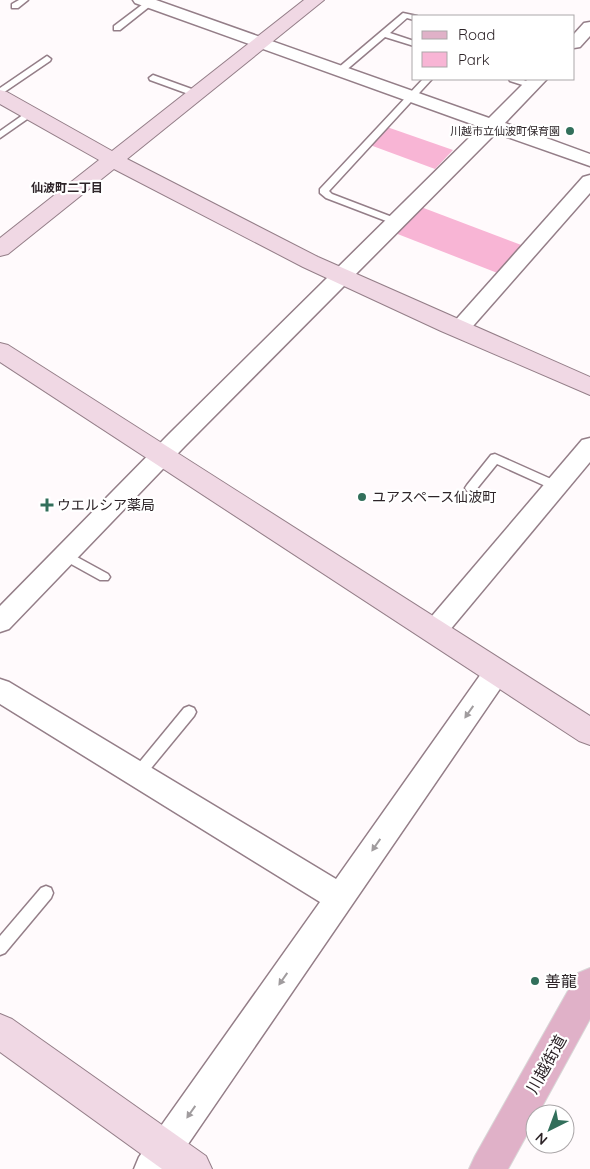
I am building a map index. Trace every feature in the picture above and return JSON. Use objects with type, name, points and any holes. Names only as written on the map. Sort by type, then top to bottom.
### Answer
[{"type":"main road","name":"川越街道","points":[[488,1169],[590,985]]},
{"type":"street","points":[[0,248],[113,161],[315,0]]},
{"type":"street","points":[[146,2],[590,160]]},
{"type":"street","points":[[575,42],[590,26]]},
{"type":"street","points":[[0,622],[493,124],[528,81]]},
{"type":"street","points":[[0,94],[113,161],[220,217],[342,277],[590,387]]},
{"type":"street","points":[[459,329],[590,181]]},
{"type":"street","points":[[0,351],[162,457],[435,630],[590,732]]},
{"type":"street","points":[[435,630],[590,446]]},
{"type":"street","points":[[158,1159],[497,672]]},
{"type":"street","points":[[0,690],[340,898]]},
{"type":"street","points":[[0,1031],[158,1159],[193,1169]]},
{"type":"lane","points":[[15,6],[24,0]]},
{"type":"lane","points":[[117,28],[146,2]]},
{"type":"lane","points":[[341,70],[406,16],[412,18]]},
{"type":"lane","points":[[384,34],[412,43]]},
{"type":"lane","points":[[0,94],[47,59]]},
{"type":"lane","points":[[153,78],[197,94]]},
{"type":"lane","points":[[397,222],[328,196],[323,191],[427,80]]},
{"type":"lane","points":[[0,135],[30,113]]},
{"type":"lane","points":[[471,488],[495,458],[556,486]]},
{"type":"lane","points":[[66,556],[104,577]]},
{"type":"lane","points":[[138,774],[189,712]]},
{"type":"lane","points":[[0,948],[46,893]]},
{"type":"green space","points":[[387,127],[453,150],[435,169],[370,145]]},
{"type":"green space","points":[[421,207],[524,246],[500,274],[395,233]]},
{"type":"place","name":"川越市立仙波町保育園","points":[[570,131]]},
{"type":"place","name":"ユアスペース仙波町","points":[[362,497]]},
{"type":"place","name":"ウエルシア薬局","points":[[47,505]]},
{"type":"place","name":"善龍","points":[[535,981]]},
{"type":"district","name":"仙波町二丁目","points":[[67,188]]}]
